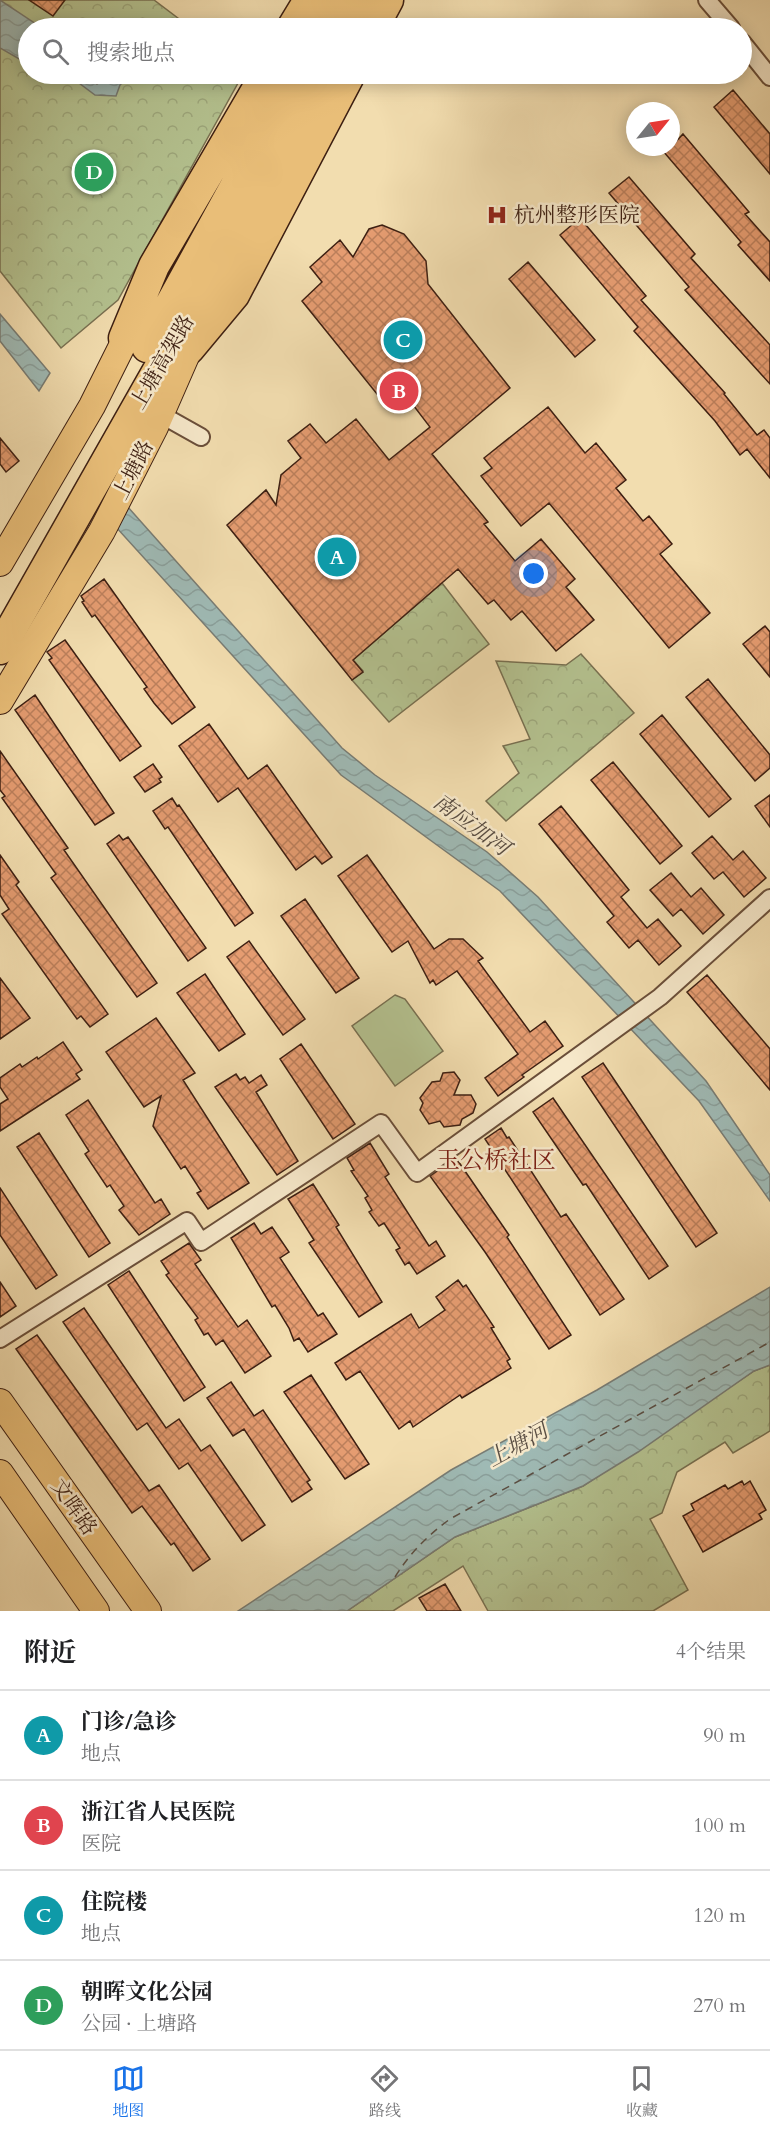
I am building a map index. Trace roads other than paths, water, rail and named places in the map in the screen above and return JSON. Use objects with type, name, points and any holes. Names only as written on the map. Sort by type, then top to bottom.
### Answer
[{"type":"highway","points":[[298,18],[309,0]]},
{"type":"highway","points":[[327,18],[337,0]]},
{"type":"highway","points":[[352,18],[362,0]]},
{"type":"highway","points":[[378,18],[388,0]]},
{"type":"highway","points":[[124,338],[154,266],[260,84]]},
{"type":"highway","name":"上塘高架路","points":[[0,612],[291,84]]},
{"type":"highway","name":"上塘高架路","points":[[0,649],[250,208],[317,84]]},
{"type":"highway","points":[[189,349],[234,295],[345,84]]},
{"type":"main road","points":[[311,18],[321,0]]},
{"type":"main road","points":[[367,18],[377,0]]},
{"type":"main road","points":[[0,563],[92,406],[124,338],[177,254],[273,84]]},
{"type":"main road","name":"上塘路","points":[[0,701],[102,531],[160,414],[189,349],[332,84]]},
{"type":"main road","name":"文晖路","points":[[0,1402],[148,1611]]},
{"type":"main road","name":"文晖路","points":[[0,1473],[96,1611]]},
{"type":"street","points":[[707,0],[722,18]]},
{"type":"street","points":[[752,55],[770,77]]},
{"type":"street","points":[[160,414],[201,437]]},
{"type":"street","points":[[0,1339],[187,1221],[201,1242],[381,1123],[417,1173],[660,997],[770,898]]},
{"type":"water","points":[[0,0],[27,18],[18,18],[18,58],[0,48]]},
{"type":"water","points":[[80,84],[121,84],[116,96],[95,95]]},
{"type":"water","points":[[0,314],[50,373],[39,391],[0,341]]},
{"type":"water","points":[[127,506],[342,748],[375,775],[487,852],[538,897],[706,1081],[770,1175],[770,1201],[699,1101],[500,891],[341,775],[115,526]]},
{"type":"water","name":"上塘河","points":[[770,1287],[770,1365],[754,1371],[638,1452],[583,1486],[455,1537],[347,1611],[238,1611],[451,1470],[597,1390]]},
{"type":"place","name":"朝晖文化公园","points":[[94,172]]},
{"type":"place","name":"杭州整形医院","points":[[497,215]]},
{"type":"place","name":"住院楼","points":[[403,340]]},
{"type":"place","name":"浙江省人民医院","points":[[399,391]]},
{"type":"place","name":"门诊/急诊","points":[[337,557]]},
{"type":"district","name":"玉公桥社区","points":[[496,1160]]},
{"type":"water label","name":"南应加河","points":[[472,824]]}]
